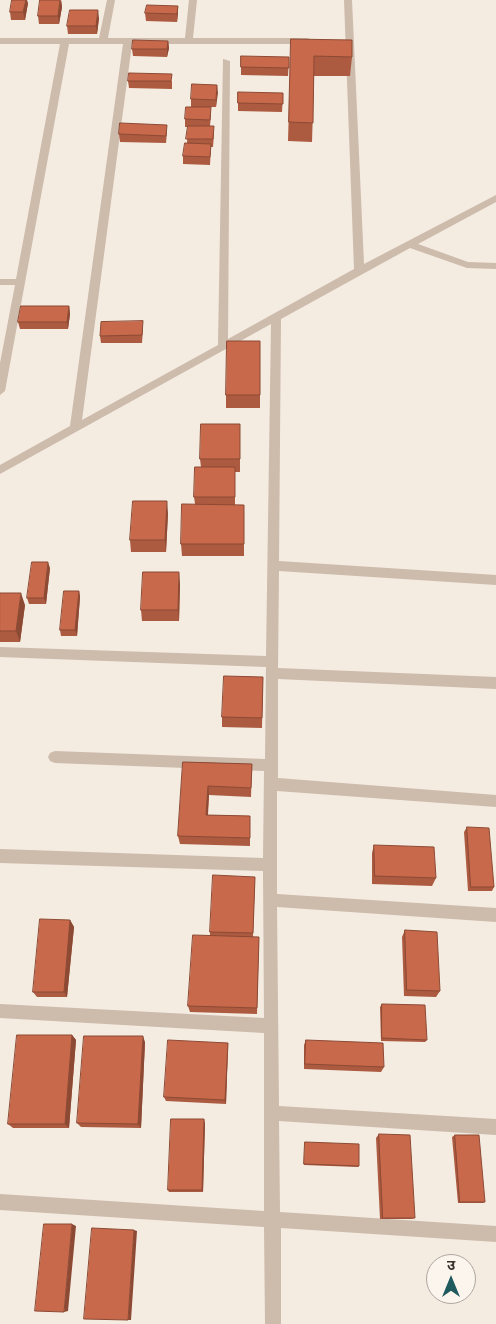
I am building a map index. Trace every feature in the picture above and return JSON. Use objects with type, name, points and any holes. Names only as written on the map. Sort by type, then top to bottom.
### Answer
[{"type":"street","points":[[103,41],[111,0]]},
{"type":"street","points":[[189,41],[193,0]]},
{"type":"street","points":[[348,0],[346,41],[359,271]]},
{"type":"street","points":[[0,40],[322,41]]},
{"type":"street","points":[[0,391],[65,41]]},
{"type":"street","points":[[76,428],[128,41]]},
{"type":"street","points":[[223,346],[226,61]]},
{"type":"street","points":[[0,470],[276,316],[496,198]]},
{"type":"street","points":[[409,244],[467,265],[496,266]]},
{"type":"street","points":[[0,282],[20,282]]},
{"type":"street","points":[[273,1324],[270,865],[276,316]]},
{"type":"street","points":[[0,327],[12,327]]},
{"type":"street","points":[[274,566],[496,580]]},
{"type":"street","points":[[0,652],[273,667],[496,684]]},
{"type":"street","points":[[55,757],[271,764]]},
{"type":"street","points":[[272,784],[496,801]]},
{"type":"street","points":[[0,856],[270,865]]},
{"type":"street","points":[[271,900],[496,915]]},
{"type":"street","points":[[0,1011],[271,1026]]},
{"type":"street","points":[[273,1113],[496,1128]]},
{"type":"street","points":[[0,1202],[496,1234]]},
{"type":"building","points":[[12,0],[26,0],[23,12],[10,12]]},
{"type":"building","points":[[40,0],[60,0],[58,16],[38,16]]},
{"type":"building","points":[[147,5],[178,6],[177,14],[145,13]]},
{"type":"building","points":[[70,10],[98,10],[96,26],[67,26]]},
{"type":"building","points":[[291,39],[352,40],[352,57],[314,56],[313,123],[289,122]]},
{"type":"building","points":[[133,40],[168,41],[167,49],[132,49]]},
{"type":"building","points":[[241,56],[289,57],[289,68],[241,67]]},
{"type":"building","points":[[129,73],[172,74],[171,81],[128,81]]},
{"type":"building","points":[[192,84],[217,85],[216,100],[191,99]]},
{"type":"building","points":[[238,92],[283,93],[283,104],[238,103]]},
{"type":"building","points":[[186,107],[211,107],[210,120],[185,119]]},
{"type":"building","points":[[120,123],[167,125],[166,136],[119,134]]},
{"type":"building","points":[[188,126],[214,126],[213,139],[186,139]]},
{"type":"building","points":[[185,143],[211,144],[210,157],[183,156]]},
{"type":"building","points":[[21,306],[69,306],[67,322],[18,322]]},
{"type":"building","points":[[143,321],[142,335],[100,336],[101,322]]},
{"type":"building","points":[[227,341],[260,341],[260,395],[226,395]]},
{"type":"building","points":[[201,424],[240,424],[240,459],[200,459]]},
{"type":"building","points":[[195,467],[235,467],[235,497],[194,497]]},
{"type":"building","points":[[133,501],[167,501],[165,540],[130,540]]},
{"type":"building","points":[[182,504],[244,505],[244,544],[181,544]]},
{"type":"building","points":[[32,562],[48,562],[44,598],[27,598]]},
{"type":"building","points":[[143,572],[179,572],[178,610],[141,610]]},
{"type":"building","points":[[64,591],[79,591],[75,630],[60,630]]},
{"type":"building","points":[[0,593],[21,593],[16,631],[0,631]]},
{"type":"building","points":[[224,676],[263,677],[262,718],[222,717]]},
{"type":"building","points":[[183,762],[252,764],[251,788],[208,786],[206,815],[250,816],[250,838],[178,836]]},
{"type":"building","points":[[467,827],[489,828],[494,887],[471,887]]},
{"type":"building","points":[[374,845],[434,847],[436,878],[375,876]]},
{"type":"building","points":[[213,875],[255,877],[253,933],[210,932]]},
{"type":"building","points":[[40,919],[70,920],[64,992],[33,992]]},
{"type":"building","points":[[405,930],[437,932],[440,991],[407,990]]},
{"type":"building","points":[[193,935],[259,937],[257,1008],[188,1006]]},
{"type":"building","points":[[382,1004],[425,1005],[427,1040],[382,1038]]},
{"type":"building","points":[[17,1035],[72,1035],[65,1124],[8,1124]]},
{"type":"building","points":[[84,1036],[143,1036],[138,1124],[77,1123]]},
{"type":"building","points":[[168,1040],[228,1043],[225,1100],[164,1097]]},
{"type":"building","points":[[306,1040],[383,1043],[384,1067],[305,1064]]},
{"type":"building","points":[[171,1119],[204,1119],[202,1190],[168,1190]]},
{"type":"building","points":[[379,1134],[410,1135],[415,1218],[383,1218]]},
{"type":"building","points":[[455,1135],[479,1135],[485,1202],[460,1202]]},
{"type":"building","points":[[305,1142],[359,1144],[359,1166],[304,1164]]},
{"type":"building","points":[[44,1224],[72,1224],[64,1312],[35,1311]]},
{"type":"building","points":[[92,1228],[134,1230],[128,1320],[84,1319]]}]
